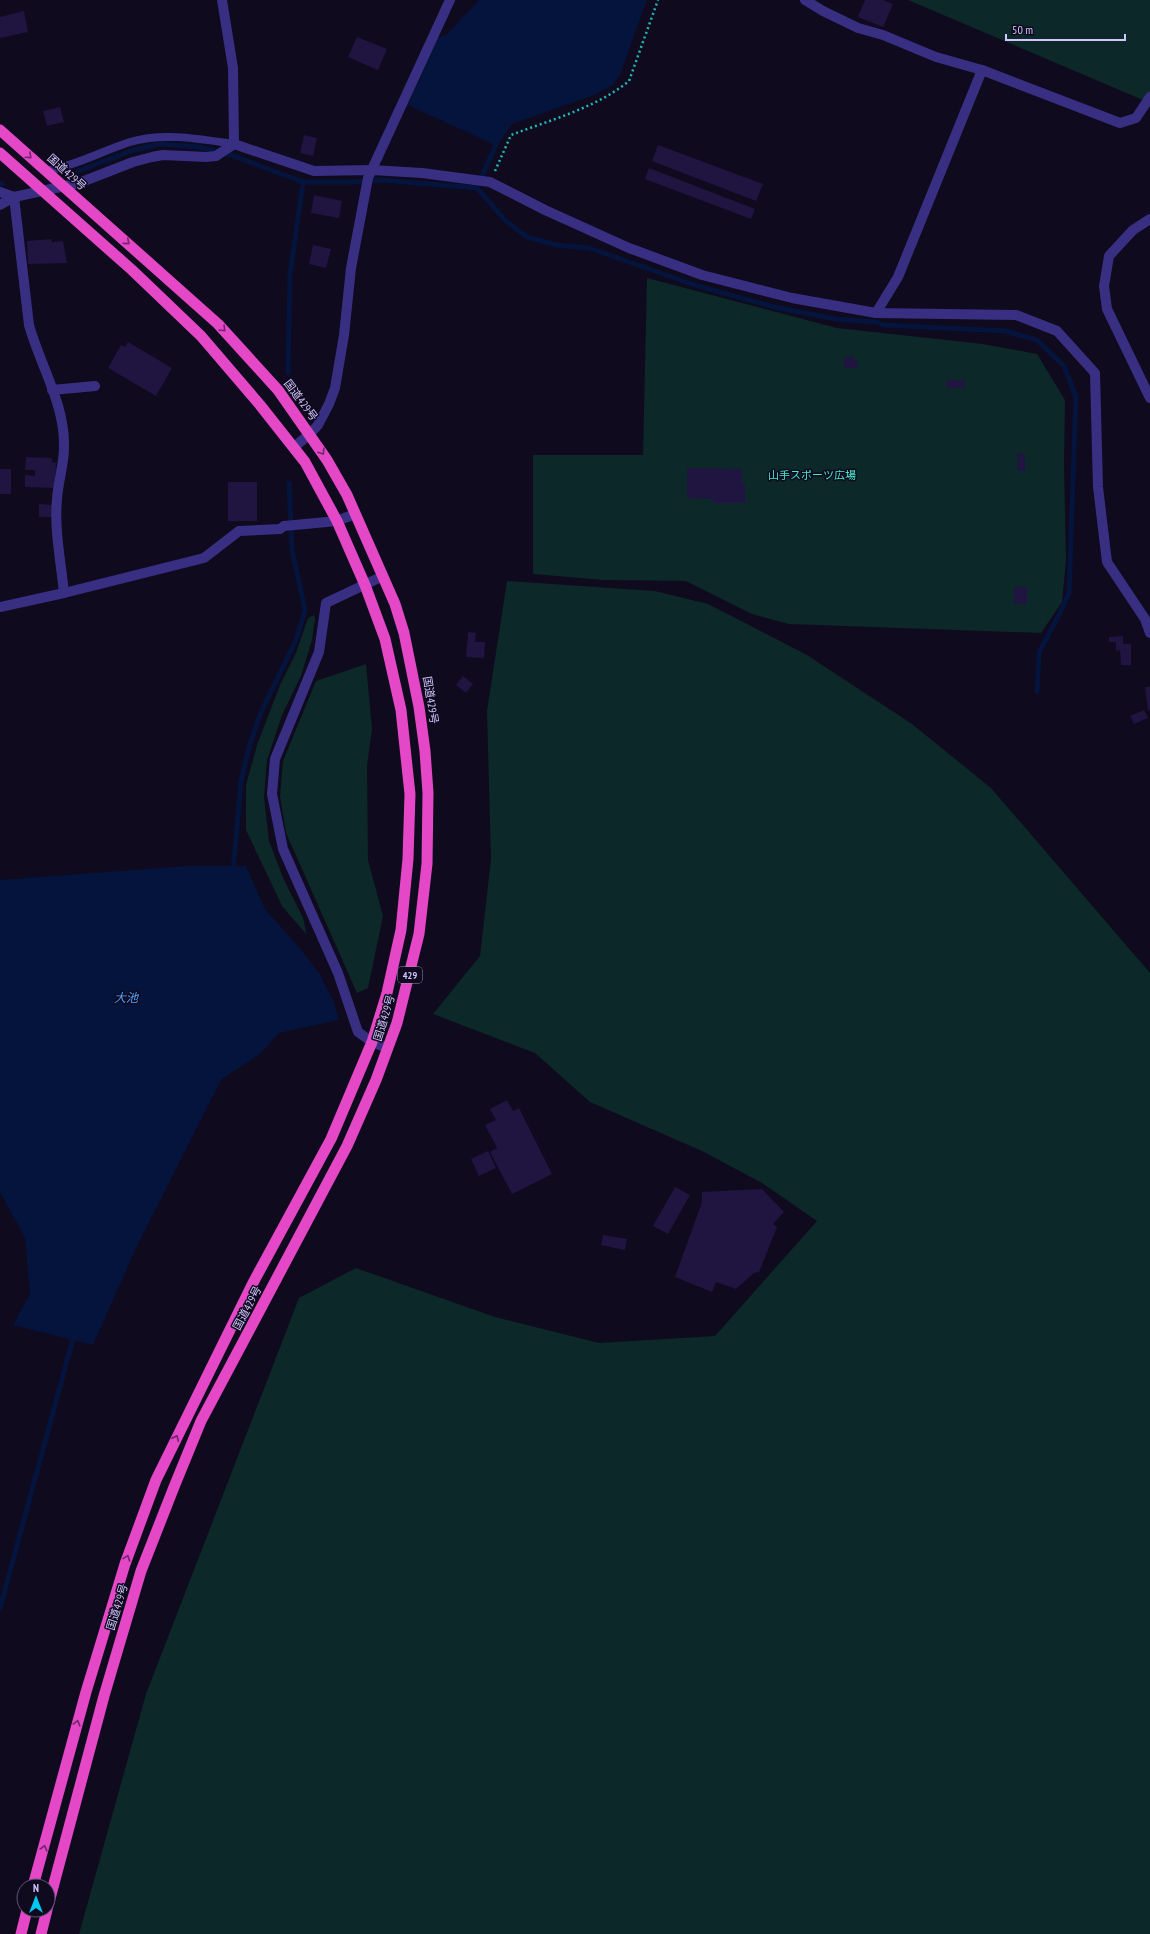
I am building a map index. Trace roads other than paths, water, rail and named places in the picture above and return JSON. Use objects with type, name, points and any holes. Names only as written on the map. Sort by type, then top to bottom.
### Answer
[{"type":"highway","name":"国道429号","points":[[0,130],[218,324],[278,390],[327,460],[347,495],[395,604],[414,673],[425,751],[428,828],[427,864],[419,934],[404,998],[388,1048],[376,1080],[347,1146],[201,1421],[141,1571],[104,1696],[55,1878]]},
{"type":"highway","name":"国道429号","points":[[0,153],[132,270],[200,336],[306,462],[337,521],[365,585],[385,639],[401,710],[407,754],[410,820],[406,894],[401,930],[387,993],[372,1042],[327,1146],[254,1281],[156,1480],[125,1564],[86,1692],[35,1878]]},
{"type":"highway","points":[[20,1934],[25,1918]]},
{"type":"highway","points":[[41,1934],[45,1918]]},
{"type":"street","points":[[222,0],[233,68],[230,146]]},
{"type":"street","points":[[294,447],[310,434],[324,415],[335,388],[344,335],[351,268],[365,188],[370,174],[450,0]]},
{"type":"street","points":[[805,0],[823,12],[858,28],[884,35],[936,57],[982,70],[1120,123],[1136,118],[1150,97]]},
{"type":"street","points":[[876,313],[898,277],[982,70]]},
{"type":"street","points":[[0,205],[14,197],[83,182],[133,162],[152,157],[163,155],[216,156],[230,146]]},
{"type":"street","points":[[230,146],[314,171],[370,174],[422,173],[490,182],[546,210],[629,248],[702,275],[792,298],[876,313],[1016,315],[1057,331],[1095,373],[1098,487],[1107,562],[1145,619],[1150,633]]},
{"type":"street","points":[[0,192],[14,197]]},
{"type":"street","points":[[14,197],[29,325],[34,343],[58,405],[64,447],[57,500],[57,528],[64,593]]},
{"type":"street","points":[[1150,219],[1133,230],[1109,256],[1104,286],[1107,309],[1150,398]]},
{"type":"street","points":[[52,390],[95,386]]},
{"type":"street","points":[[0,607],[64,593],[204,558],[239,531],[280,529],[291,525],[337,521],[355,514]]},
{"type":"street","points":[[383,576],[326,603],[319,652],[275,759],[272,794],[283,849],[338,973],[358,1032],[372,1042],[388,1048]]},
{"type":"lane","points":[[46,171],[62,168],[132,142],[155,138],[177,138],[230,146]]},
{"type":"water","points":[[479,0],[647,0],[620,75],[613,85],[594,95],[512,124],[497,146],[408,105],[438,37],[446,35]]},
{"type":"water","name":"大池","points":[[186,866],[246,866],[265,909],[299,947],[319,973],[334,1002],[339,1020],[279,1033],[260,1054],[221,1080],[137,1246],[93,1345],[13,1325],[30,1294],[25,1238],[0,1192],[0,880]]},
{"type":"waterway","points":[[483,174],[498,140]]},
{"type":"waterway","points":[[78,171],[134,150],[160,144],[199,147],[231,155],[303,182],[290,275],[288,373]]},
{"type":"waterway","points":[[303,182],[352,182],[381,180],[477,188],[505,220],[527,237],[557,245],[589,248],[698,286],[774,307],[836,319],[876,322],[884,325],[1005,331],[1037,340],[1064,366],[1076,397],[1069,593],[1039,652],[1037,692]]},
{"type":"waterway","points":[[233,872],[241,781],[250,744],[261,712],[296,640],[305,610],[292,550],[289,483]]},
{"type":"waterway","points":[[0,1608],[74,1335]]},
{"type":"park label","name":"山手スポーツ広場","points":[[812,475]]}]
